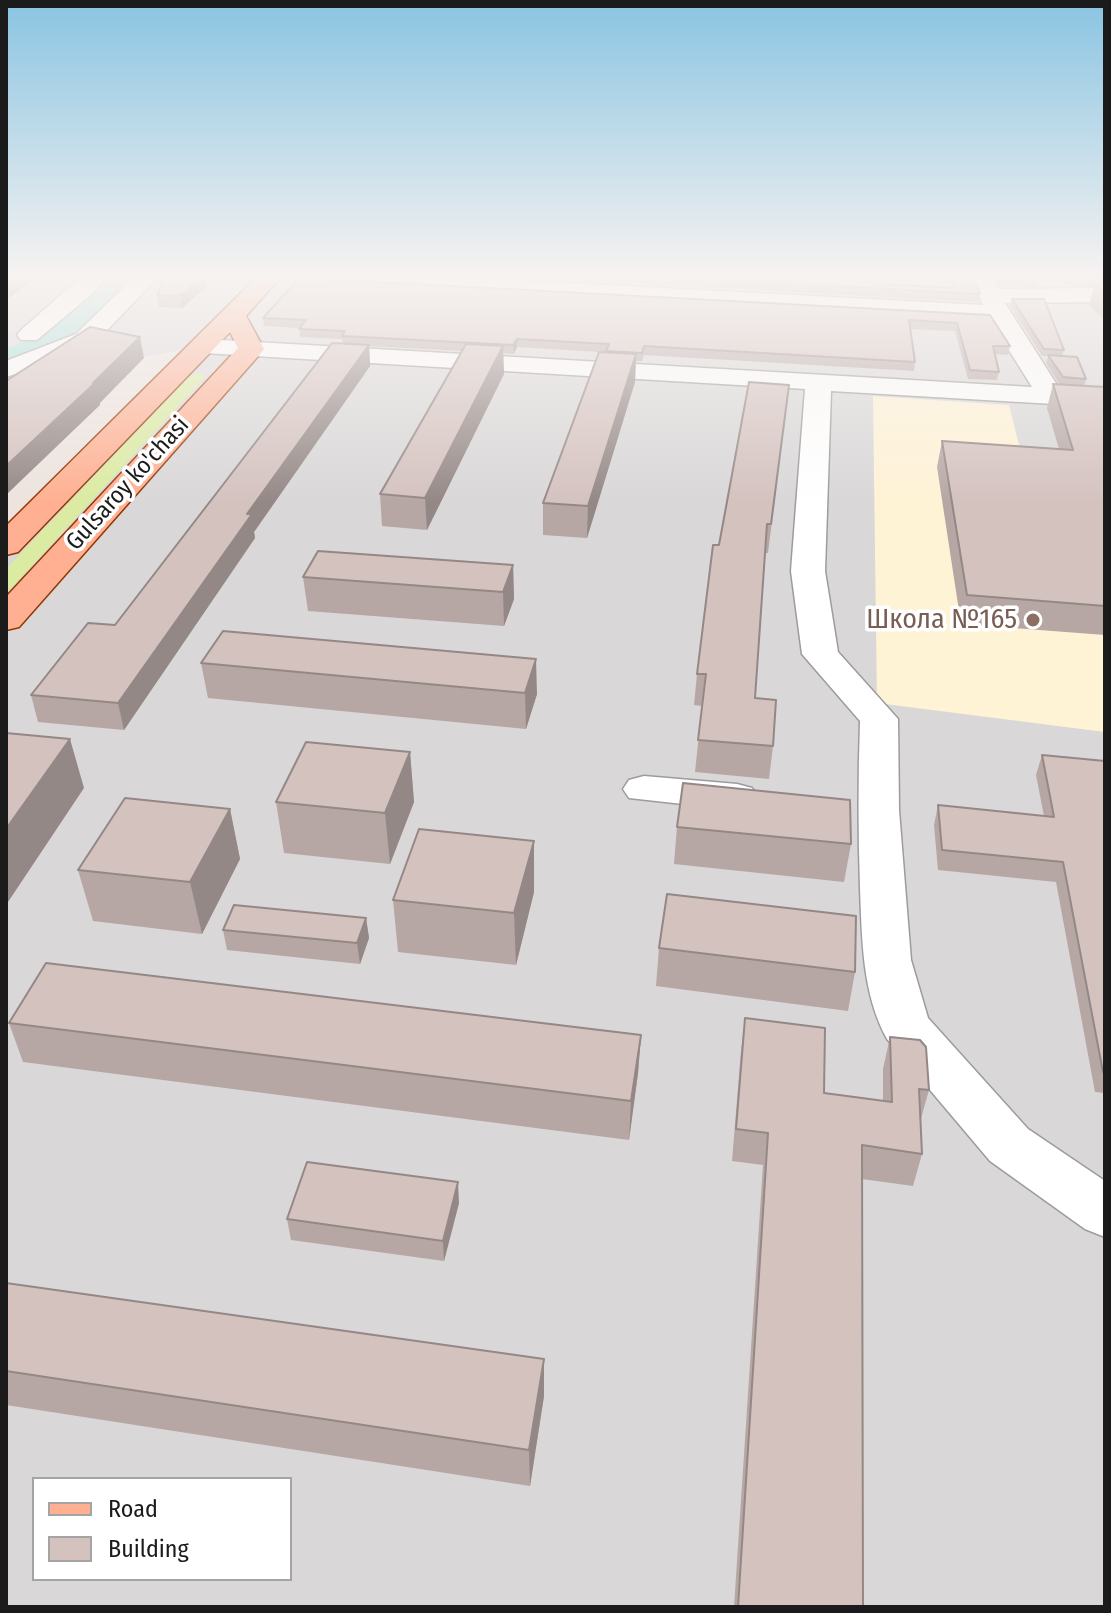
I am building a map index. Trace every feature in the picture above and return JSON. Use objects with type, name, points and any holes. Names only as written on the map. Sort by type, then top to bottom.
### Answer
[{"type":"main road","name":"Gulsaroy ko'chasi","points":[[6,545],[198,352]]},
{"type":"main road","name":"Gulsaroy ko'chasi","points":[[6,619],[248,352]]},
{"type":"street","points":[[6,369],[57,352]]},
{"type":"street","points":[[304,352],[1105,399]]},
{"type":"street","points":[[1025,352],[1053,397]]},
{"type":"street","points":[[818,384],[808,571],[820,654],[879,719],[862,809],[887,960],[905,1026],[1009,1145],[1105,1212]]},
{"type":"street","points":[[644,789],[769,800]]},
{"type":"shaded area","points":[[120,352],[169,352],[144,357]]},
{"type":"shaded area","points":[[196,352],[1105,352],[1105,1607],[6,1607],[6,545]]},
{"type":"shaded area","points":[[873,396],[1009,405],[1024,465],[1105,470],[1105,732],[877,703]]},
{"type":"green space","points":[[204,374],[205,377],[6,594],[6,569],[188,377]]},
{"type":"water","points":[[6,352],[32,352],[6,363]]},
{"type":"building","points":[[51,352],[124,352],[6,466],[6,381]]},
{"type":"building","points":[[325,352],[364,352],[247,514],[252,514],[118,703],[31,695],[88,623],[115,625]]},
{"type":"building","points":[[461,352],[500,352],[425,498],[380,494]]},
{"type":"building","points":[[599,352],[636,354],[588,506],[543,503]]},
{"type":"building","points":[[750,352],[914,352],[915,362]]},
{"type":"building","points":[[965,352],[994,352],[999,372],[970,370]]},
{"type":"building","points":[[1048,355],[1077,357],[1086,379],[1063,377]]},
{"type":"building","points":[[749,382],[789,385],[771,524],[767,524],[755,698],[776,700],[773,746],[698,740],[706,674],[697,674],[713,545],[719,545]]},
{"type":"building","points":[[1053,384],[1105,387],[1105,606],[967,595],[942,441],[1073,450]]},
{"type":"building","points":[[318,551],[513,565],[503,592],[303,577]]},
{"type":"building","points":[[223,631],[536,659],[525,693],[201,663]]},
{"type":"building","points":[[6,733],[70,739],[6,829]]},
{"type":"building","points":[[306,742],[410,752],[385,813],[276,802]]},
{"type":"building","points":[[1042,755],[1105,761],[1105,1072],[1063,862],[942,850],[938,805],[1054,817]]},
{"type":"building","points":[[683,783],[850,800],[851,844],[677,827]]},
{"type":"building","points":[[125,798],[230,809],[190,882],[78,870]]},
{"type":"building","points":[[419,829],[534,841],[514,913],[393,900]]},
{"type":"building","points":[[667,894],[856,916],[855,972],[659,948]]},
{"type":"building","points":[[234,905],[366,918],[357,943],[223,930]]},
{"type":"building","points":[[46,963],[641,1035],[631,1101],[9,1023]]},
{"type":"building","points":[[745,1018],[825,1028],[824,1093],[892,1102],[890,1037],[920,1040],[926,1047],[929,1090],[919,1089],[922,1154],[862,1145],[863,1607],[738,1607],[768,1133],[736,1129]]},
{"type":"building","points":[[307,1162],[458,1182],[443,1241],[287,1219]]},
{"type":"building","points":[[6,1283],[544,1359],[529,1450],[6,1371]]},
{"type":"place","name":"Школа №165","points":[[1033,620]]}]
